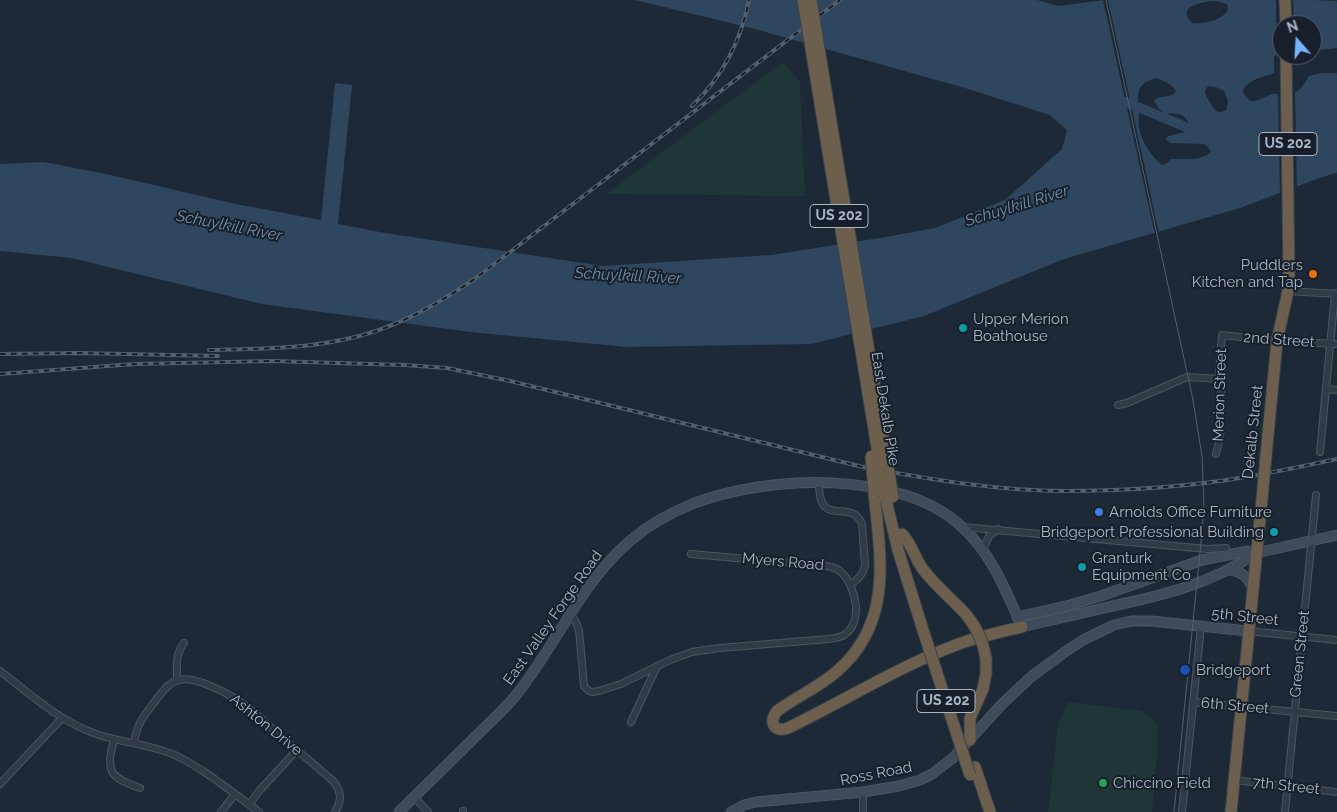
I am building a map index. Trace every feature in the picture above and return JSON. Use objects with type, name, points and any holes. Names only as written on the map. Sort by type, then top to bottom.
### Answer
[{"type":"highway","name":"East Dekalb Pike","points":[[803,0],[874,433],[870,443],[898,550],[926,626],[972,771],[982,812]]},
{"type":"highway","name":"East Dekalb Pike","points":[[811,0],[884,495],[902,534],[926,626]]},
{"type":"highway","points":[[1285,0],[1286,15]]},
{"type":"highway","name":"Dekalb Street","points":[[1231,812],[1277,341],[1288,291],[1290,267],[1286,65]]},
{"type":"highway","points":[[884,495],[879,595],[866,635],[842,666],[817,686],[775,713],[773,724],[777,728],[782,730],[788,728],[904,668],[1019,622]]},
{"type":"highway","points":[[902,534],[909,541],[919,562],[928,574],[976,628],[982,643],[986,659],[986,674],[983,689],[969,723],[970,740]]},
{"type":"highway","name":"East Dekalb Pike","points":[[972,771],[990,812]]},
{"type":"main road","name":"East Valley Forge Road","points":[[399,812],[497,716],[526,683],[597,576],[617,553],[641,532],[664,517],[692,504],[736,492],[784,485],[819,483],[872,487],[907,495],[936,508],[962,527],[983,550],[998,576],[1019,622]]},
{"type":"main road","points":[[1019,622],[1162,595],[1192,586],[1256,554],[1337,535]]},
{"type":"main road","points":[[1019,622],[1102,596],[1202,560],[1248,551],[1256,554]]},
{"type":"main road","points":[[1226,570],[1243,574],[1253,588]]},
{"type":"main road","name":"Ross Road","points":[[731,812],[744,806],[769,800],[842,795],[899,786],[920,780],[932,774],[953,758],[1017,689],[1064,652],[1083,640],[1114,625],[1131,620],[1151,620]]},
{"type":"main road","name":"5th Street","points":[[1151,620],[1248,631]]},
{"type":"street","points":[[1288,291],[1336,294],[1334,344],[1326,389],[1320,452]]},
{"type":"street","name":"2nd Street","points":[[1222,336],[1334,344]]},
{"type":"street","name":"Merion Street","points":[[1216,454],[1220,439],[1221,420],[1222,396],[1219,374],[1222,336]]},
{"type":"street","points":[[1118,405],[1187,377],[1220,379]]},
{"type":"street","points":[[1326,389],[1337,390]]},
{"type":"street","points":[[571,614],[579,630],[584,686],[588,691],[595,692],[613,687],[680,656],[705,650],[838,638],[849,630],[856,614],[856,604],[850,585],[859,578],[864,570],[862,524],[855,514],[824,508],[819,497],[819,483]]},
{"type":"street","name":"Green Street","points":[[1285,812],[1316,495]]},
{"type":"street","points":[[962,527],[1208,549],[1226,548]]},
{"type":"street","points":[[983,550],[989,536],[998,530]]},
{"type":"street","name":"Myers Road","points":[[691,554],[835,567],[850,585]]},
{"type":"street","points":[[1182,812],[1201,626]]},
{"type":"street","name":"5th Street","points":[[1248,631],[1337,640]]},
{"type":"street","points":[[134,743],[140,721],[164,690],[177,680],[177,658],[180,647],[184,643]]},
{"type":"street","points":[[631,722],[657,666]]},
{"type":"street","points":[[1,673],[62,718],[95,733],[176,756],[196,767],[259,812]]},
{"type":"street","name":"Ashton Drive","points":[[177,680],[183,679],[199,682],[212,687],[247,707],[338,786],[340,800],[335,812]]},
{"type":"street","name":"6th Street","points":[[1193,702],[1337,716]]},
{"type":"street","points":[[0,784],[62,718]]},
{"type":"street","points":[[114,739],[110,756],[111,770],[120,781],[140,788]]},
{"type":"street","points":[[249,805],[259,791],[298,750]]},
{"type":"street","name":"7th Street","points":[[1234,780],[1337,792]]},
{"type":"street","points":[[863,792],[863,812]]},
{"type":"street","points":[[220,812],[235,794]]},
{"type":"street","points":[[414,797],[428,812]]},
{"type":"green space","points":[[783,62],[800,82],[805,196],[606,194]]},
{"type":"green space","name":"Chiccino Field","points":[[1069,702],[1141,711],[1157,723],[1157,754],[1152,812],[1048,812],[1058,724]]},
{"type":"water","points":[[635,0],[1037,0],[1058,6],[1105,0],[1337,1],[1337,48],[1322,50],[1322,15],[1272,15],[1272,65],[1274,65],[1274,73],[1249,83],[1243,90],[1250,101],[1256,101],[1273,94],[1297,91],[1309,76],[1322,73],[1337,73],[1337,173],[1240,208],[1064,259],[924,316],[811,344],[626,347],[470,332],[262,304],[71,258],[0,251],[0,164],[44,162],[106,174],[236,204],[321,220],[335,83],[352,85],[338,224],[385,233],[603,266],[771,255],[880,238],[935,228],[1005,200],[1062,149],[1067,130],[1050,115],[965,88],[751,28]],"holes":[[[1216,1],[1227,4],[1228,10],[1217,19],[1202,23],[1192,23],[1187,17],[1187,12],[1193,6]],[[1156,78],[1168,83],[1176,92],[1154,100],[1158,108],[1166,114],[1181,115],[1191,127],[1185,132],[1168,136],[1166,140],[1171,143],[1204,144],[1211,151],[1208,154],[1193,159],[1171,159],[1162,165],[1151,153],[1142,138],[1139,128],[1138,95],[1144,83]],[[1208,86],[1224,91],[1228,101],[1226,110],[1218,112],[1212,105],[1205,92]]]},
{"type":"pier","points":[[1103,0],[1108,0],[1159,234],[1155,235]]},
{"type":"pier","points":[[1276,0],[1293,0],[1294,15],[1276,15]]},
{"type":"pier","points":[[1295,90],[1297,189],[1280,196],[1278,91]]},
{"type":"waterway","name":"Schuylkill River","points":[[1126,102],[1200,133]]},
{"type":"tram line","points":[[1106,0],[1193,400],[1202,456],[1204,506],[1174,812]]},
{"type":"railway","points":[[692,106],[703,95],[729,58],[741,30],[749,0]]},
{"type":"railway","points":[[209,350],[292,347],[342,340],[395,324],[429,308],[476,278],[840,0]]},
{"type":"railway","points":[[0,354],[79,353],[218,356]]},
{"type":"railway","points":[[0,374],[135,364],[272,361],[447,368],[510,381],[867,468],[964,484],[1014,489],[1086,491],[1181,486],[1252,476],[1337,459]]},
{"type":"place","name":"Puddlers Kitchen and Tap","points":[[1313,274]]},
{"type":"place","name":"Upper Merion Boathouse","points":[[963,328]]},
{"type":"place","name":"Arnolds Office Furniture","points":[[1099,512]]},
{"type":"place","name":"Bridgeport Professional Building","points":[[1274,532]]},
{"type":"place","name":"Granturk Equipment Co","points":[[1082,567]]},
{"type":"place","name":"Bridgeport","points":[[1185,670]]},
{"type":"place","name":"Chiccino Field","points":[[1103,783]]}]
